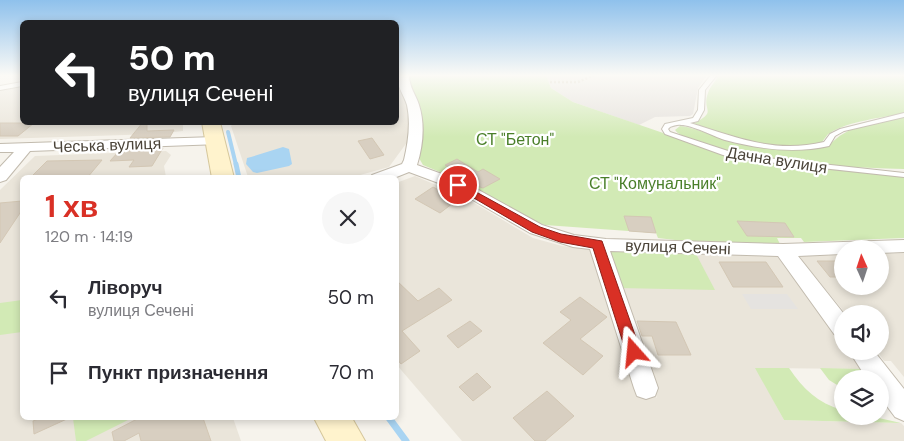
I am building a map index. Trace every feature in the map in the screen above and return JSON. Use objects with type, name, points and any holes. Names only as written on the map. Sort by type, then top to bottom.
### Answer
[{"type":"main road","points":[[213,132],[222,175]]},
{"type":"main road","points":[[333,420],[347,441]]},
{"type":"street","points":[[386,175],[408,167],[414,150],[414,112],[409,96]]},
{"type":"street","name":"Чеська вулиця","points":[[0,148],[213,132]]},
{"type":"street","points":[[0,177],[26,147]]},
{"type":"street","name":"вулиця Сечені","points":[[408,167],[458,185],[536,230],[560,238],[598,244],[782,250],[904,246]]},
{"type":"street","points":[[598,244],[646,388]]},
{"type":"street","points":[[782,250],[834,318]]},
{"type":"street","points":[[867,360],[904,409]]},
{"type":"lane","points":[[671,124],[693,121],[698,118],[701,110],[701,96]]},
{"type":"lane","name":"Дачна вулиця","points":[[904,115],[842,130],[832,135],[826,144],[809,147],[752,143],[725,137],[686,124],[665,126],[668,133],[733,155],[761,160],[904,174]]},
{"type":"shaded area","points":[[0,96],[20,96],[20,125],[183,125],[183,131],[156,134],[0,139]]},
{"type":"shaded area","points":[[399,96],[404,96],[408,107],[408,141],[389,167],[360,175],[247,175],[231,126],[399,125]]},
{"type":"shaded area","points":[[563,96],[697,96],[693,114],[690,116],[655,117],[639,125],[573,102]]},
{"type":"shaded area","points":[[166,151],[171,155],[164,166],[166,175],[20,175],[20,420],[234,420],[241,441],[0,441],[0,190],[35,156]]},
{"type":"shaded area","points":[[415,176],[464,197],[533,238],[562,246],[596,250],[634,380],[657,398],[604,249],[776,255],[834,332],[834,360],[855,360],[862,369],[756,368],[784,420],[834,421],[834,425],[889,425],[889,423],[901,423],[904,426],[904,441],[462,441],[399,368],[399,182]]},
{"type":"shaded area","points":[[904,253],[904,377],[891,361],[883,360],[889,360],[889,305],[839,305],[800,258],[802,256],[834,255],[834,295],[889,295],[889,254]]},
{"type":"shaded area","points":[[742,294],[787,294],[798,309],[751,309]]},
{"type":"green space","points":[[413,96],[563,96],[573,102],[733,157],[904,177],[904,238],[804,242],[801,238],[777,238],[780,244],[692,242],[658,238],[656,233],[545,225],[534,221],[461,181],[423,165],[419,158]]},
{"type":"green space","points":[[707,96],[904,96],[904,113],[866,120],[837,129],[822,142],[790,146],[773,145],[740,139],[693,124],[707,113]]},
{"type":"green space","points":[[904,117],[904,169],[802,164],[751,156],[687,138],[675,130],[680,126],[738,142],[811,149],[829,146],[836,139],[854,128]]},
{"type":"green space","points":[[604,249],[695,252],[715,290],[619,288]]},
{"type":"green space","points":[[20,300],[20,332],[0,335],[0,303]]},
{"type":"green space","points":[[755,368],[789,368],[812,394],[834,407],[834,421],[784,420]]},
{"type":"green space","points":[[820,368],[863,370],[834,370],[834,383],[829,380]]},
{"type":"green space","points":[[73,420],[128,420],[86,441],[76,441]]},
{"type":"water","points":[[283,147],[289,149],[292,164],[289,166],[257,173],[253,172],[246,164],[247,158]]},
{"type":"building","points":[[0,123],[32,125],[18,136],[0,136]]},
{"type":"building","points":[[141,125],[147,125],[147,131],[174,130],[170,137],[130,138]]},
{"type":"building","points":[[372,138],[384,155],[370,159],[358,141]]},
{"type":"building","points":[[163,148],[152,166],[129,167],[134,160],[110,161],[120,150]]},
{"type":"building","points":[[457,159],[478,172],[483,169],[500,179],[483,188],[477,186],[445,165]]},
{"type":"building","points":[[102,160],[90,175],[33,175],[47,161]]},
{"type":"building","points":[[433,187],[457,200],[440,213],[415,199]]},
{"type":"building","points":[[20,201],[20,213],[0,243],[0,203]]},
{"type":"building","points":[[624,216],[651,217],[656,233],[629,231]]},
{"type":"building","points":[[737,221],[785,223],[794,237],[747,236]]},
{"type":"building","points":[[817,261],[834,261],[834,277],[830,277]]},
{"type":"building","points":[[719,262],[766,262],[783,287],[733,287]]},
{"type":"building","points":[[399,283],[418,301],[439,288],[452,300],[402,331],[420,351],[401,364],[399,362]]},
{"type":"building","points":[[580,297],[607,317],[580,339],[603,356],[583,375],[543,343],[571,320],[560,312]]},
{"type":"building","points":[[470,321],[482,331],[458,348],[447,336]]},
{"type":"building","points":[[637,321],[676,322],[691,355],[658,355],[652,336],[642,336]]},
{"type":"building","points":[[477,373],[491,387],[473,401],[459,387]]},
{"type":"building","points":[[547,391],[574,416],[545,441],[535,441],[513,418]]},
{"type":"building","points":[[36,420],[65,420],[34,434],[33,421]]},
{"type":"building","points":[[135,420],[204,420],[211,441],[141,441],[139,433],[124,441],[114,441],[112,432]]},
{"type":"waterway","points":[[228,132],[236,165]]},
{"type":"waterway","points":[[236,164],[238,175]]},
{"type":"waterway","points":[[390,420],[406,441]]},
{"type":"route","points":[[458,185],[536,230],[573,241],[598,244],[634,352]]},
{"type":"park label","name":"СТ \"Бетон\"","points":[[515,139]]},
{"type":"park label","name":"СТ \"Комунальник\"","points":[[655,183]]}]
